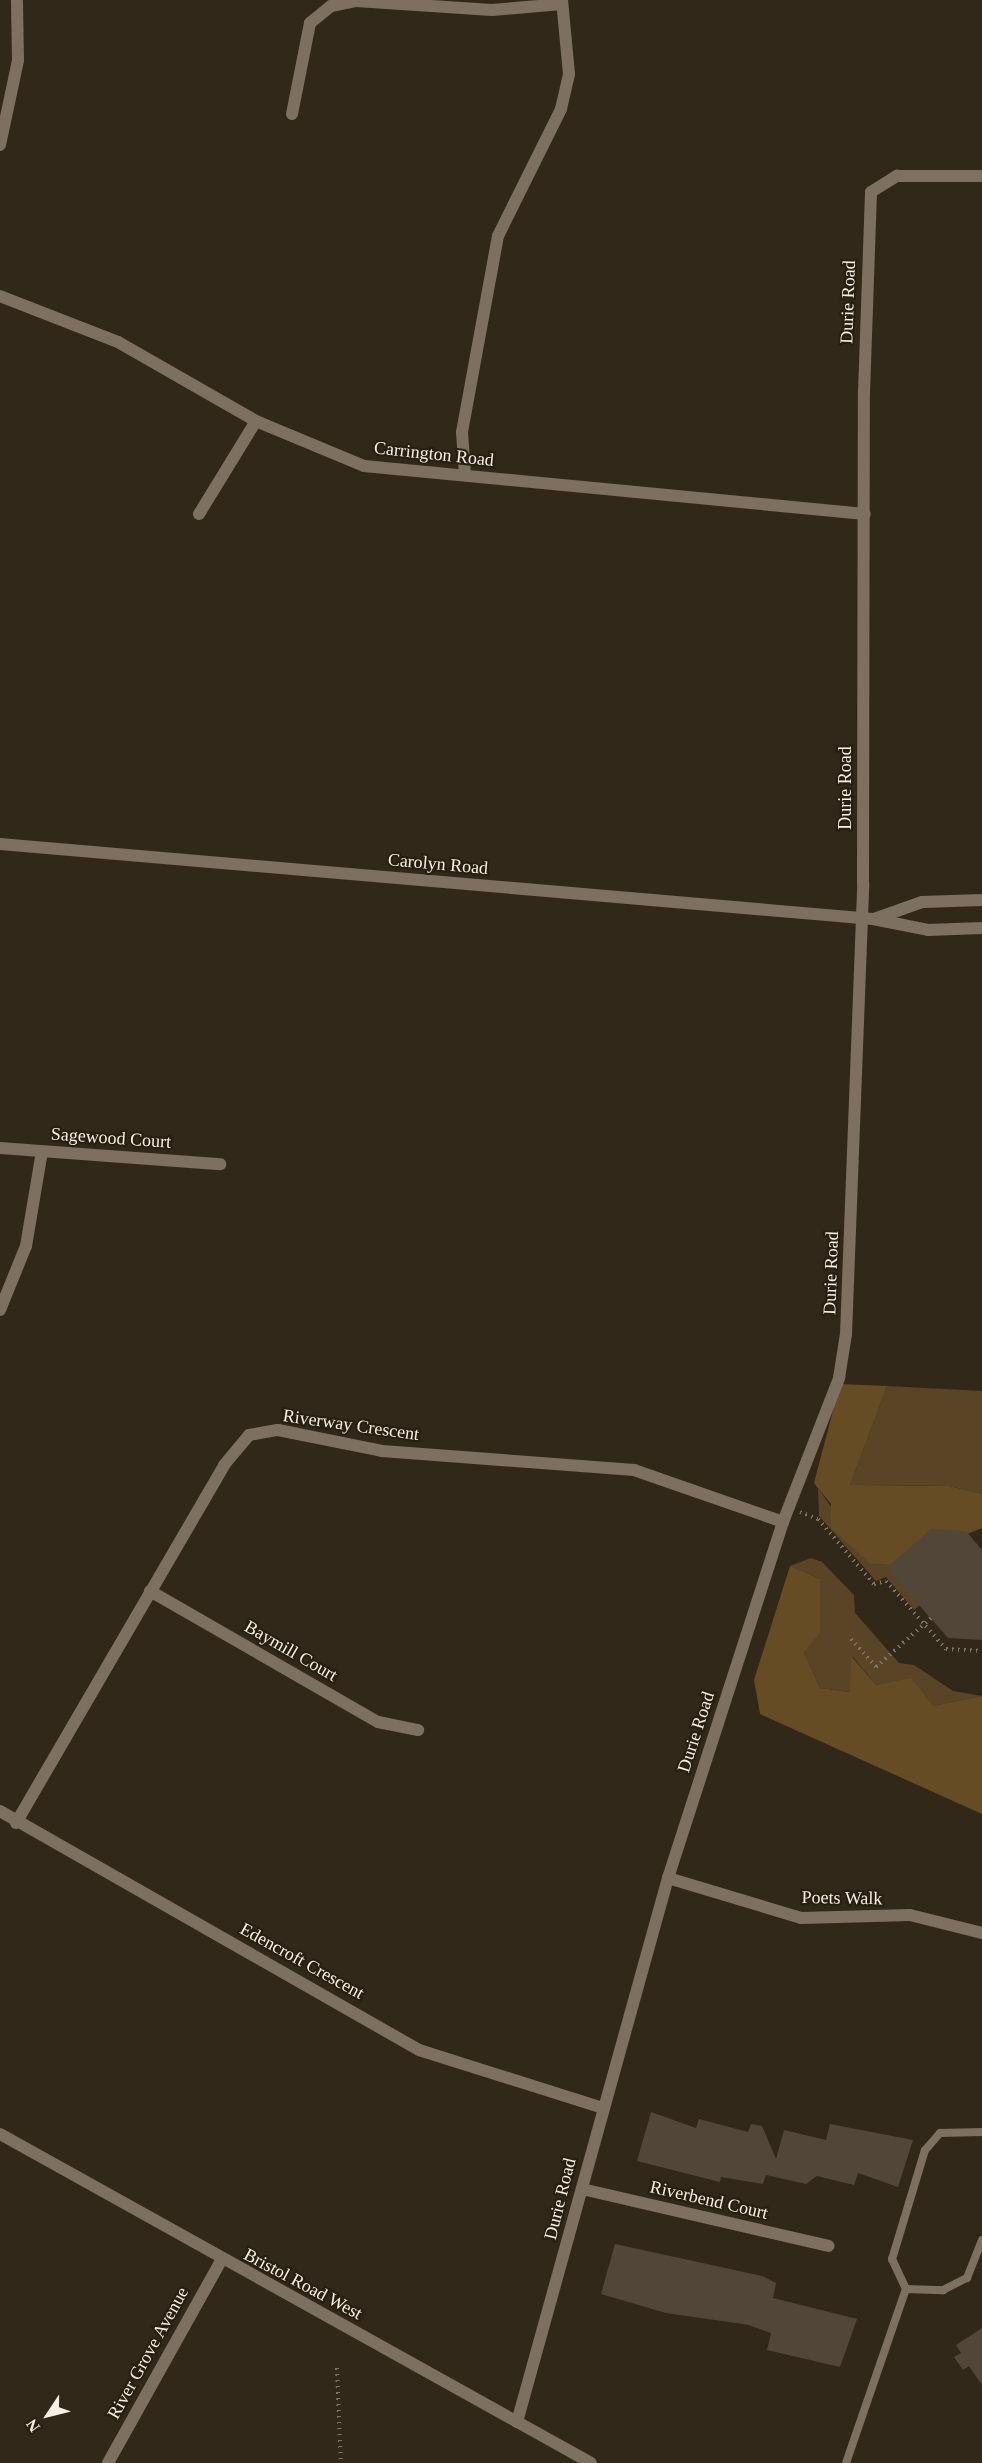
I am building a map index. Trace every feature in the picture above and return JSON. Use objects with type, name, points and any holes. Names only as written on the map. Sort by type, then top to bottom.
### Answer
[{"type":"street","points":[[0,145],[18,60],[17,0]]},
{"type":"street","points":[[292,114],[310,23],[331,6],[356,1],[492,10],[562,2],[569,74],[561,109],[498,236],[462,432],[465,475]]},
{"type":"street","name":"Durie Road","points":[[518,2422],[582,2189],[600,2107],[668,1878],[783,1522],[839,1378],[846,1335],[867,919],[865,514],[871,192],[897,176],[982,176]]},
{"type":"street","name":"Carrington Road","points":[[0,296],[118,342],[256,421],[364,466],[865,514]]},
{"type":"street","points":[[199,514],[256,421]]},
{"type":"street","name":"Carolyn Road","points":[[0,844],[867,919],[928,930],[982,928]]},
{"type":"street","name":"Carolyn Road","points":[[867,919],[922,902],[982,900]]},
{"type":"street","name":"Sagewood Court","points":[[0,1148],[220,1164]]},
{"type":"street","points":[[0,1310],[26,1246],[42,1151]]},
{"type":"street","name":"Riverway Crescent","points":[[16,1823],[224,1465],[249,1435],[278,1431],[382,1451],[634,1470],[783,1522]]},
{"type":"street","name":"Baymill Court","points":[[150,1591],[378,1722],[418,1730]]},
{"type":"street","name":"Edencroft Crescent","points":[[0,1811],[16,1823],[419,2050],[600,2107]]},
{"type":"street","name":"Poets Walk","points":[[668,1878],[801,1918],[910,1915],[982,1933]]},
{"type":"street","name":"Bristol Road West","points":[[0,2134],[221,2261],[591,2463]]},
{"type":"street","name":"Riverbend Court","points":[[582,2189],[828,2246]]},
{"type":"street","name":"River Grove Avenue","points":[[108,2463],[221,2261]]},
{"type":"lane","points":[[846,2463],[906,2289],[892,2259],[925,2150],[940,2133],[982,2132]]},
{"type":"lane","points":[[906,2289],[954,2287],[973,2269],[982,2240]]},
{"type":"path","points":[[789,1507],[818,1520],[874,1584],[886,1581],[946,1649],[982,1651]]},
{"type":"path","points":[[851,1639],[876,1667],[931,1618]]},
{"type":"path","points":[[337,2368],[341,2463]]},
{"type":"shaded area","points":[[840,1384],[887,1386],[850,1485],[949,1486],[982,1494],[982,1528],[890,1565],[871,1564],[831,1528],[831,1504],[814,1483]]},
{"type":"shaded area","points":[[887,1386],[982,1391],[982,1494],[949,1486],[850,1485]]},
{"type":"shaded area","points":[[818,1488],[871,1564],[890,1565],[920,1605],[914,1610],[886,1577],[876,1581],[819,1516]]},
{"type":"shaded area","points":[[811,1558],[822,1562],[854,1595],[855,1613],[899,1663],[914,1665],[953,1691],[982,1696],[933,1706],[911,1679],[876,1685],[852,1656],[851,1692],[820,1688],[804,1652],[820,1579],[790,1566]]},
{"type":"shaded area","points":[[790,1566],[820,1579],[820,1633],[804,1652],[820,1688],[850,1692],[851,1656],[876,1685],[911,1678],[933,1706],[982,1696],[982,1814],[760,1714],[754,1680]]},
{"type":"building","points":[[931,1529],[966,1531],[982,1550],[982,1640],[948,1638],[890,1572],[890,1565]]},
{"type":"building","points":[[651,2112],[696,2128],[699,2119],[748,2132],[751,2124],[762,2126],[776,2159],[784,2130],[826,2140],[830,2124],[913,2140],[898,2187],[858,2173],[854,2185],[817,2176],[806,2184],[766,2175],[763,2184],[721,2177],[720,2182],[637,2161]]},
{"type":"building","points":[[615,2244],[762,2276],[776,2283],[773,2298],[857,2319],[840,2367],[767,2350],[771,2333],[749,2325],[666,2313],[601,2294]]},
{"type":"building","points":[[982,2328],[982,2385],[969,2366],[963,2370],[954,2357],[961,2353],[956,2345]]}]
